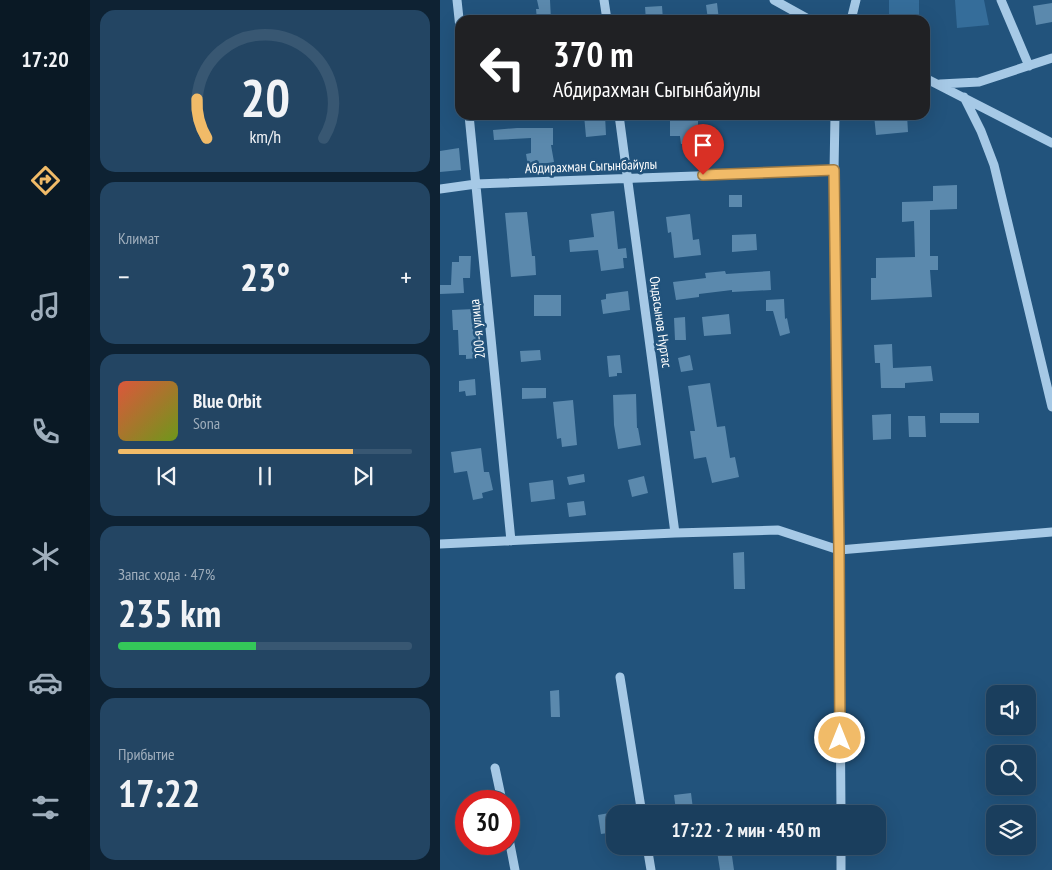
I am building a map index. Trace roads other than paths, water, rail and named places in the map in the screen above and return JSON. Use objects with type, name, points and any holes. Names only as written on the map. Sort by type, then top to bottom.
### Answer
[{"type":"street","points":[[457,0],[459,15]]},
{"type":"street","points":[[604,0],[606,15]]},
{"type":"street","points":[[774,0],[801,15]]},
{"type":"street","points":[[852,15],[856,0]]},
{"type":"street","points":[[1001,0],[1029,66]]},
{"type":"street","points":[[937,84],[979,82],[1052,58]]},
{"type":"street","points":[[930,80],[1052,143]]},
{"type":"street","points":[[964,97],[981,131],[994,165],[1052,407]]},
{"type":"street","name":"200-я улица","points":[[470,120],[512,541]]},
{"type":"street","name":"Ондасынов Нуртас","points":[[620,120],[676,532]]},
{"type":"street","points":[[835,120],[841,805]]},
{"type":"street","name":"Абдирахман Сыгынбайулы","points":[[440,189],[476,184],[834,170]]},
{"type":"street","points":[[440,544],[676,532],[778,530],[839,550],[1052,532]]},
{"type":"street","points":[[620,677],[641,805]]},
{"type":"street","points":[[496,768],[500,790]]},
{"type":"street","points":[[512,855],[515,870]]},
{"type":"street","points":[[648,855],[651,870]]},
{"type":"street","points":[[841,855],[841,870]]}]
